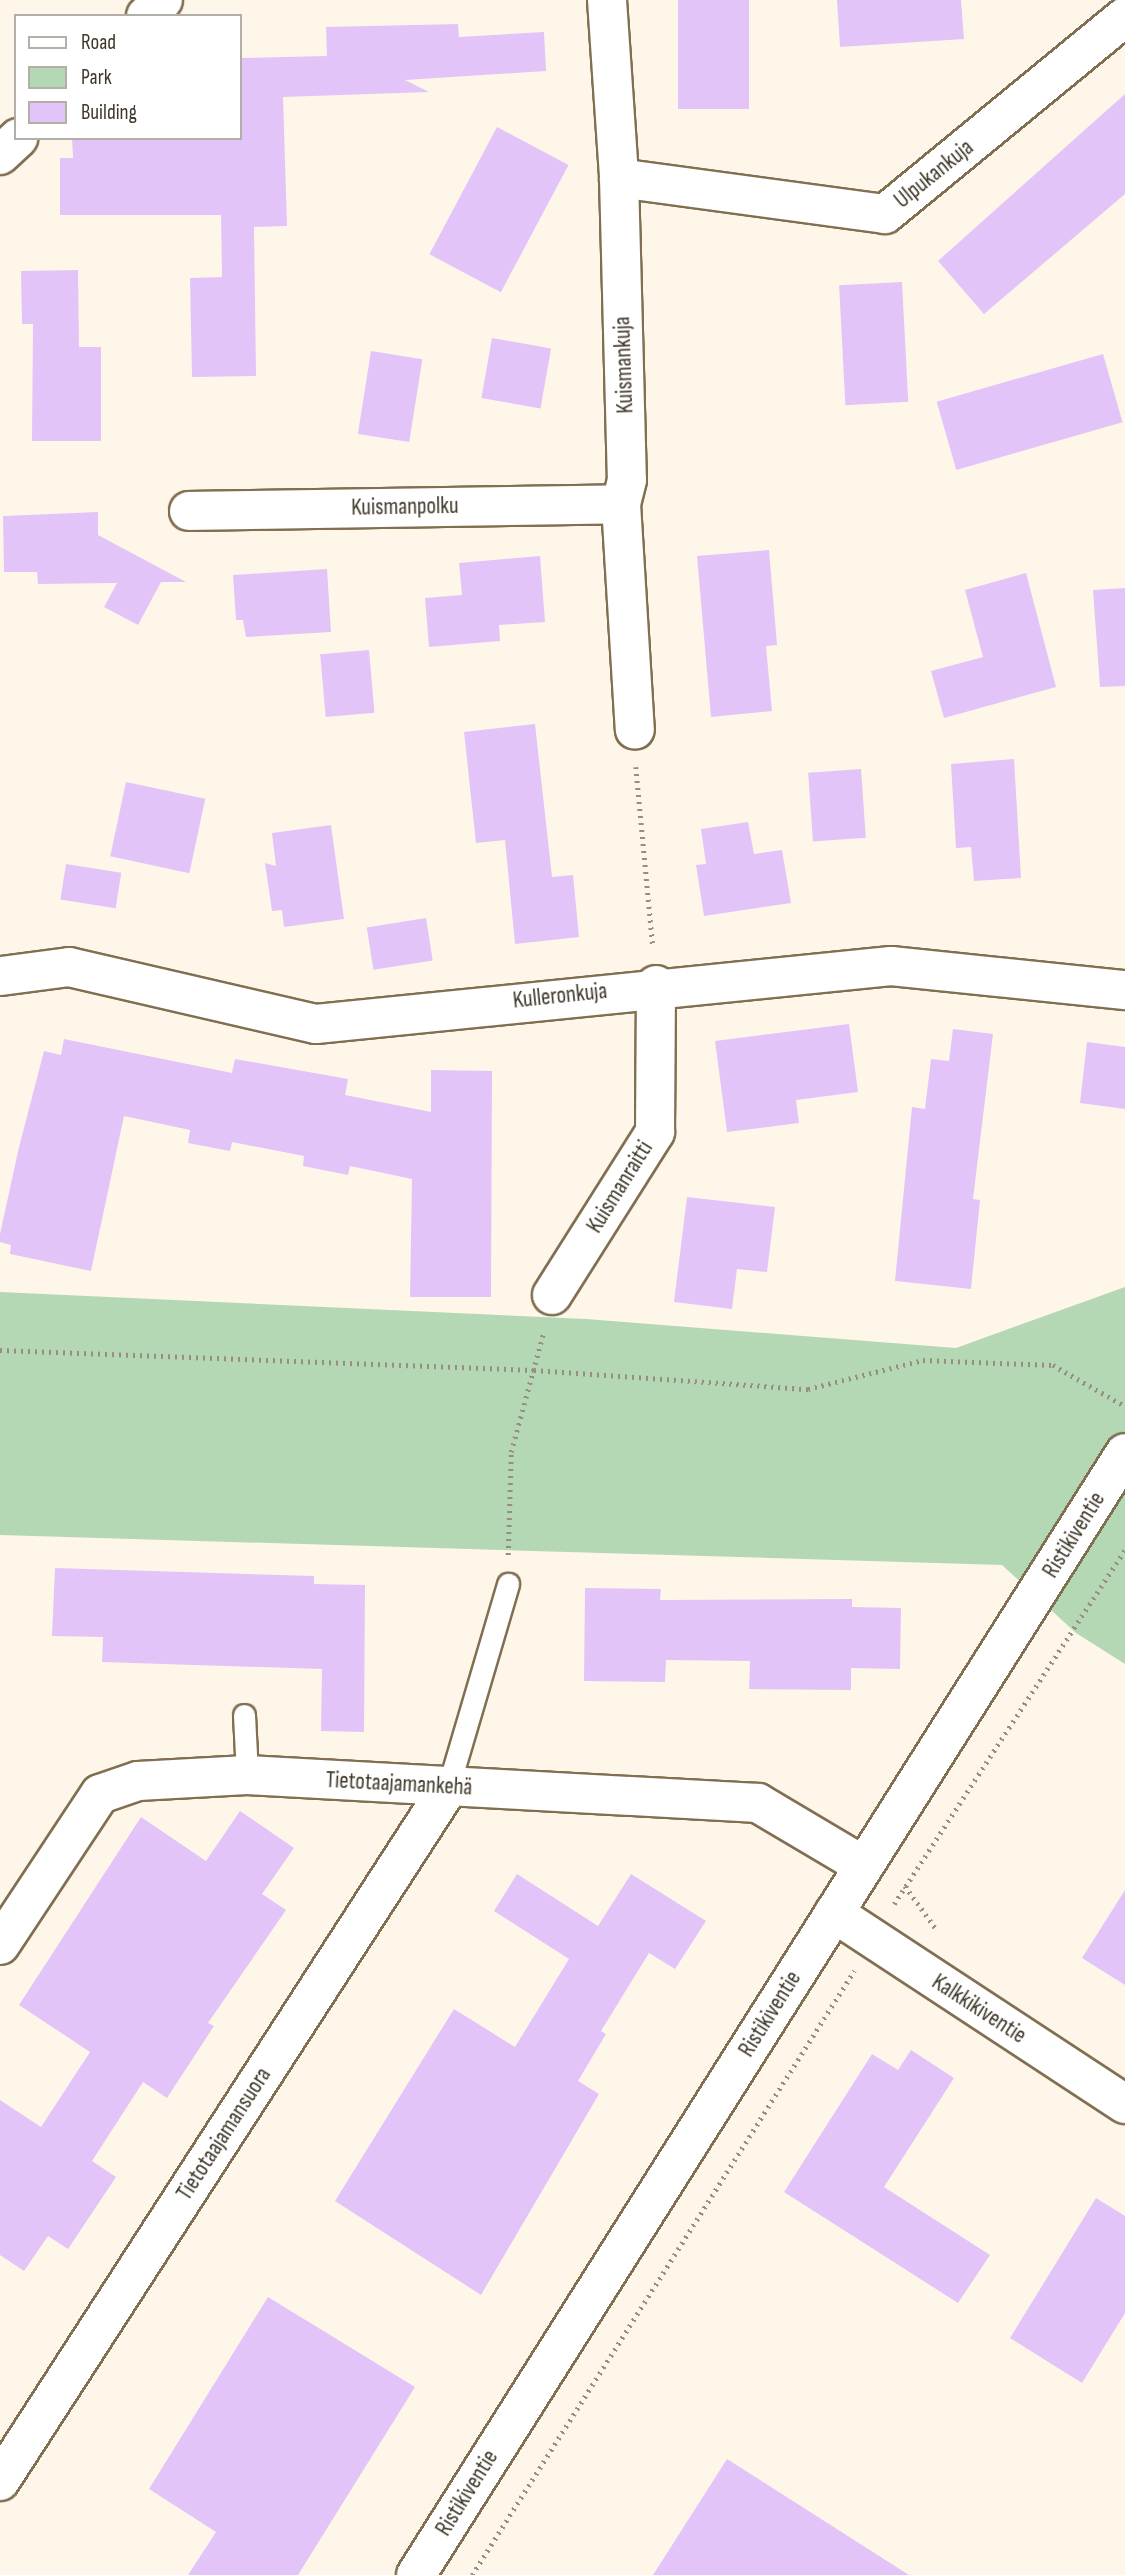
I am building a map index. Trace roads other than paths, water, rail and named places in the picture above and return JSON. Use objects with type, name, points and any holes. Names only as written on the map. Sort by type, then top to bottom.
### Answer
[{"type":"street","points":[[148,14],[163,0]]},
{"type":"street","name":"Kuismankuja","points":[[607,0],[619,178],[627,480],[621,504],[635,730]]},
{"type":"street","name":"Ulpukankuja","points":[[619,178],[885,214],[1125,17]]},
{"type":"street","points":[[0,155],[16,140]]},
{"type":"street","name":"Kuismanpolku","points":[[189,511],[621,504]]},
{"type":"street","name":"Kulleronkuja","points":[[1,976],[69,967],[316,1024],[656,985],[891,966],[1125,990]]},
{"type":"street","name":"Kuismanraitti","points":[[552,1296],[655,1132],[656,985]]},
{"type":"street","name":"Ristikiventie","points":[[416,2575],[1125,1453]]},
{"type":"street","name":"Tietotaajamankehä","points":[[0,1945],[100,1794],[138,1781],[247,1775],[758,1803],[863,1866]]},
{"type":"street","name":"Tietotaajamansuora","points":[[4,2468],[448,1788]]},
{"type":"street","name":"Kalkkikiventie","points":[[834,1913],[1125,2104]]},
{"type":"lane","points":[[448,1788],[508,1584]]},
{"type":"lane","points":[[244,1715],[247,1775]]}]
